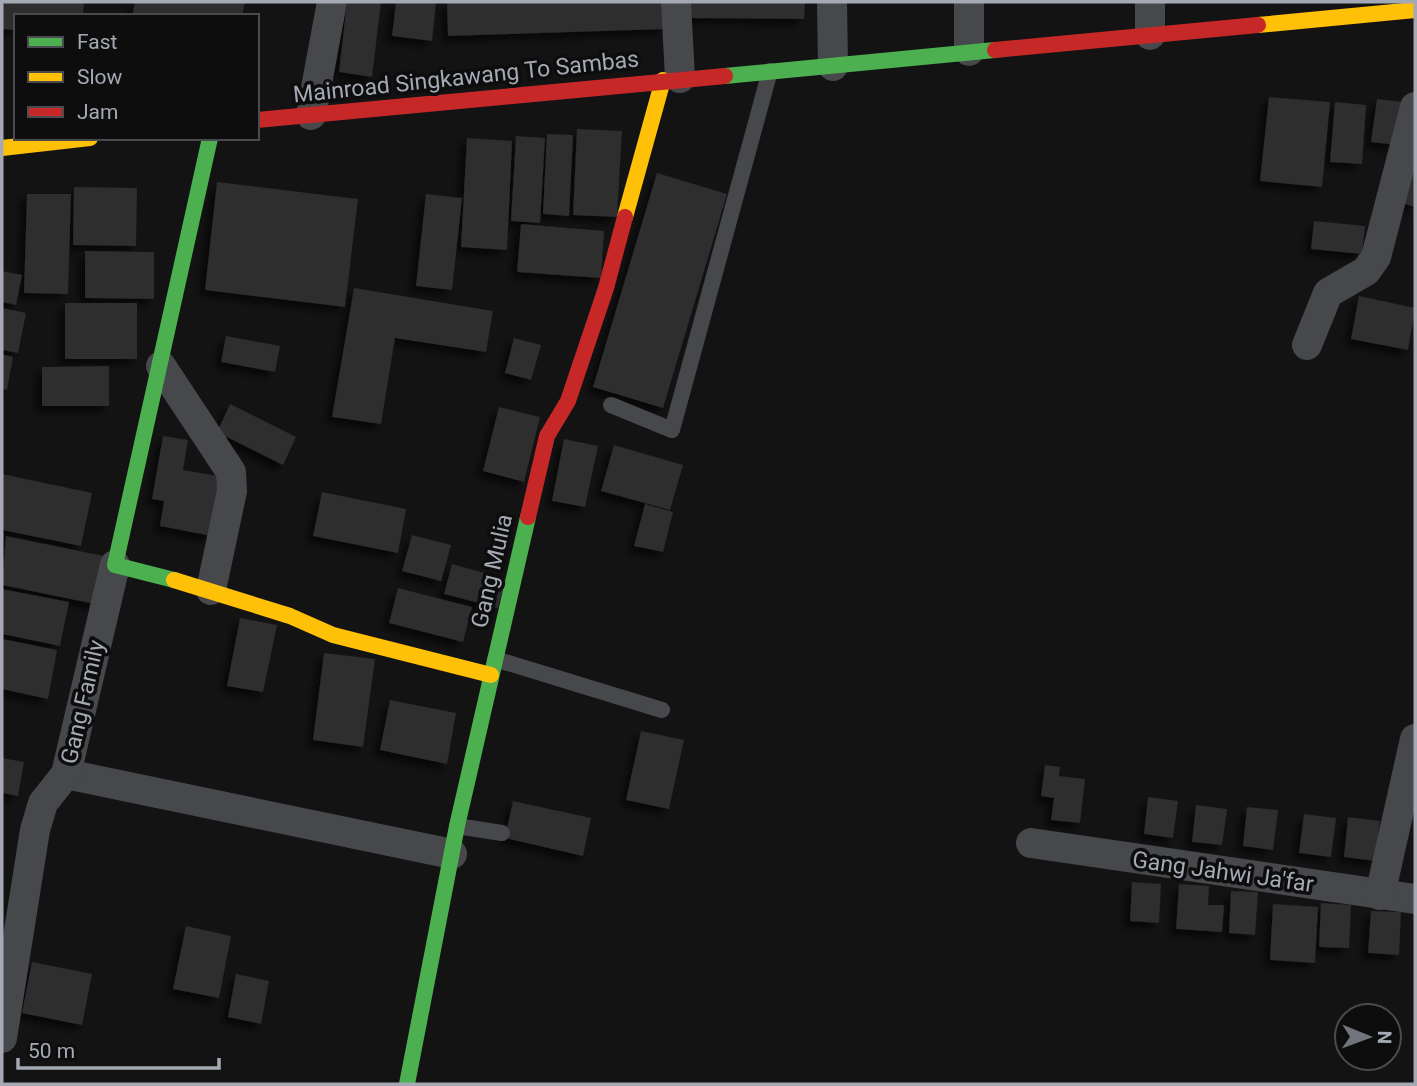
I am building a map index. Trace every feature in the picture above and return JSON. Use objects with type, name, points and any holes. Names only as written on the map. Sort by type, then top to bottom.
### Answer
[{"type":"main road","name":"Mainroad Singkawang To Sambas","points":[[259,120],[1415,10]]},
{"type":"main road","name":"Gang Mulia","points":[[407,1084],[454,840],[547,436],[568,401],[671,79]]},
{"type":"main road","points":[[2,148],[72,140]]},
{"type":"main road","name":"Gang Family","points":[[115,565],[210,140]]},
{"type":"main road","points":[[115,565],[211,590],[290,616],[333,635],[493,667]]},
{"type":"street","points":[[311,115],[332,2]]},
{"type":"street","points":[[671,79],[676,2]]},
{"type":"street","points":[[832,2],[833,66]]},
{"type":"street","points":[[969,2],[969,51]]},
{"type":"street","points":[[1150,2],[1150,35]]},
{"type":"street","points":[[1307,345],[1328,293],[1366,271],[1376,257],[1415,107]]},
{"type":"street","points":[[161,366],[210,444],[232,472],[232,491],[211,590]]},
{"type":"street","name":"Gang Family","points":[[2,1038],[35,830],[43,803],[66,774],[115,565]]},
{"type":"street","points":[[1380,895],[1415,739]]},
{"type":"street","points":[[66,774],[454,840]]},
{"type":"street","name":"Gang Jahwi Ja'far","points":[[1031,844],[1415,899]]},
{"type":"lane","points":[[611,405],[672,430],[770,71]]},
{"type":"lane","points":[[493,667],[662,710]]},
{"type":"lane","points":[[454,840],[502,833]]},
{"type":"building","points":[[2,2],[84,2],[83,14],[14,14],[14,30],[2,29]]},
{"type":"building","points":[[135,2],[245,2],[242,14],[132,14]]},
{"type":"building","points":[[347,2],[381,2],[372,77],[339,72]]},
{"type":"building","points":[[396,2],[436,2],[432,41],[392,36]]},
{"type":"building","points":[[447,2],[665,2],[666,29],[448,36]]},
{"type":"building","points":[[684,2],[805,2],[804,19],[683,18]]},
{"type":"building","points":[[1269,97],[1330,102],[1322,187],[1260,181]]},
{"type":"building","points":[[1377,99],[1403,102],[1397,145],[1371,142]]},
{"type":"building","points":[[1335,102],[1366,105],[1362,164],[1330,162]]},
{"type":"building","points":[[577,129],[622,131],[617,217],[573,215]]},
{"type":"building","points":[[547,134],[573,135],[569,216],[543,214]]},
{"type":"building","points":[[1415,134],[1415,207],[1395,201]]},
{"type":"building","points":[[516,136],[545,138],[540,223],[511,221]]},
{"type":"building","points":[[467,138],[512,141],[507,250],[461,247]]},
{"type":"building","points":[[657,173],[727,194],[663,408],[593,387]]},
{"type":"building","points":[[217,182],[358,199],[345,307],[205,290]]},
{"type":"building","points":[[74,187],[137,188],[136,246],[73,245]]},
{"type":"building","points":[[27,194],[71,194],[68,294],[24,293]]},
{"type":"building","points":[[426,194],[462,198],[452,290],[416,286]]},
{"type":"building","points":[[1314,221],[1365,226],[1362,254],[1311,249]]},
{"type":"building","points":[[521,224],[604,231],[601,278],[517,272]]},
{"type":"building","points":[[85,251],[154,252],[154,299],[85,298]]},
{"type":"building","points":[[2,271],[22,275],[16,305],[2,302]]},
{"type":"building","points":[[354,288],[493,311],[486,352],[395,338],[381,424],[332,417]]},
{"type":"building","points":[[1359,296],[1415,308],[1408,350],[1351,339]]},
{"type":"building","points":[[65,303],[137,303],[137,359],[65,359]]},
{"type":"building","points":[[2,308],[26,313],[18,353],[2,350]]},
{"type":"building","points":[[226,336],[280,346],[275,372],[221,362]]},
{"type":"building","points":[[514,338],[541,345],[531,380],[505,373]]},
{"type":"building","points":[[2,354],[13,357],[7,390],[2,389]]},
{"type":"building","points":[[109,366],[109,406],[42,406],[42,367]]},
{"type":"building","points":[[230,404],[296,437],[283,465],[217,432]]},
{"type":"building","points":[[499,407],[540,417],[524,482],[483,471]]},
{"type":"building","points":[[163,436],[188,440],[183,470],[223,477],[212,536],[160,526],[164,501],[152,499]]},
{"type":"building","points":[[564,439],[598,446],[585,507],[552,501]]},
{"type":"building","points":[[614,445],[683,465],[670,510],[601,491]]},
{"type":"building","points":[[2,474],[92,493],[81,546],[2,530]]},
{"type":"building","points":[[322,492],[406,509],[398,553],[313,536]]},
{"type":"building","points":[[645,504],[673,512],[663,552],[634,546]]},
{"type":"building","points":[[412,535],[451,545],[441,581],[402,571]]},
{"type":"building","points":[[6,536],[104,556],[95,604],[2,585]]},
{"type":"building","points":[[452,564],[506,579],[498,608],[444,594]]},
{"type":"building","points":[[398,588],[472,607],[463,642],[389,623]]},
{"type":"building","points":[[2,589],[69,602],[60,646],[2,634]]},
{"type":"building","points":[[240,618],[277,625],[263,692],[227,686]]},
{"type":"building","points":[[2,639],[57,650],[48,699],[2,689]]},
{"type":"building","points":[[324,653],[375,659],[363,747],[313,740]]},
{"type":"building","points":[[390,700],[456,713],[447,764],[380,750]]},
{"type":"building","points":[[641,731],[684,740],[669,809],[626,800]]},
{"type":"building","points":[[2,758],[24,762],[18,796],[2,793]]},
{"type":"building","points":[[1045,765],[1060,767],[1059,776],[1085,779],[1080,823],[1051,820],[1054,798],[1041,796]]},
{"type":"building","points":[[1148,797],[1178,801],[1173,838],[1144,834]]},
{"type":"building","points":[[513,801],[591,818],[583,856],[505,838]]},
{"type":"building","points":[[1196,805],[1227,809],[1222,845],[1192,842]]},
{"type":"building","points":[[1247,807],[1278,810],[1273,850],[1243,846]]},
{"type":"building","points":[[1304,814],[1336,818],[1331,857],[1299,853]]},
{"type":"building","points":[[1348,817],[1380,821],[1375,861],[1344,857]]},
{"type":"building","points":[[1132,882],[1161,884],[1159,923],[1130,921]]},
{"type":"building","points":[[1179,884],[1209,886],[1208,905],[1224,905],[1222,932],[1176,929]]},
{"type":"building","points":[[1231,891],[1258,892],[1255,935],[1229,933]]},
{"type":"building","points":[[1321,903],[1351,905],[1349,948],[1319,947]]},
{"type":"building","points":[[1273,904],[1318,907],[1315,963],[1270,960]]},
{"type":"building","points":[[1371,911],[1401,912],[1399,955],[1368,953]]},
{"type":"building","points":[[186,926],[231,936],[219,998],[173,989]]},
{"type":"building","points":[[32,962],[92,974],[82,1025],[22,1013]]},
{"type":"building","points":[[236,974],[269,981],[261,1024],[228,1017]]},
{"type":"traffic: fast","points":[[725,76],[995,50]]},
{"type":"traffic: fast","points":[[174,580],[115,565],[210,140]]},
{"type":"traffic: fast","points":[[407,1084],[457,826],[528,517]]},
{"type":"traffic: slow","points":[[1258,25],[1415,10]]},
{"type":"traffic: slow","points":[[625,217],[663,80]]},
{"type":"traffic: slow","points":[[2,148],[72,140]]},
{"type":"traffic: slow","points":[[174,580],[290,616],[333,635],[491,675]]},
{"type":"traffic: jam","points":[[995,50],[1258,25]]},
{"type":"traffic: jam","points":[[259,120],[725,76]]},
{"type":"traffic: jam","points":[[528,517],[547,436],[568,401],[606,288],[625,217]]}]
